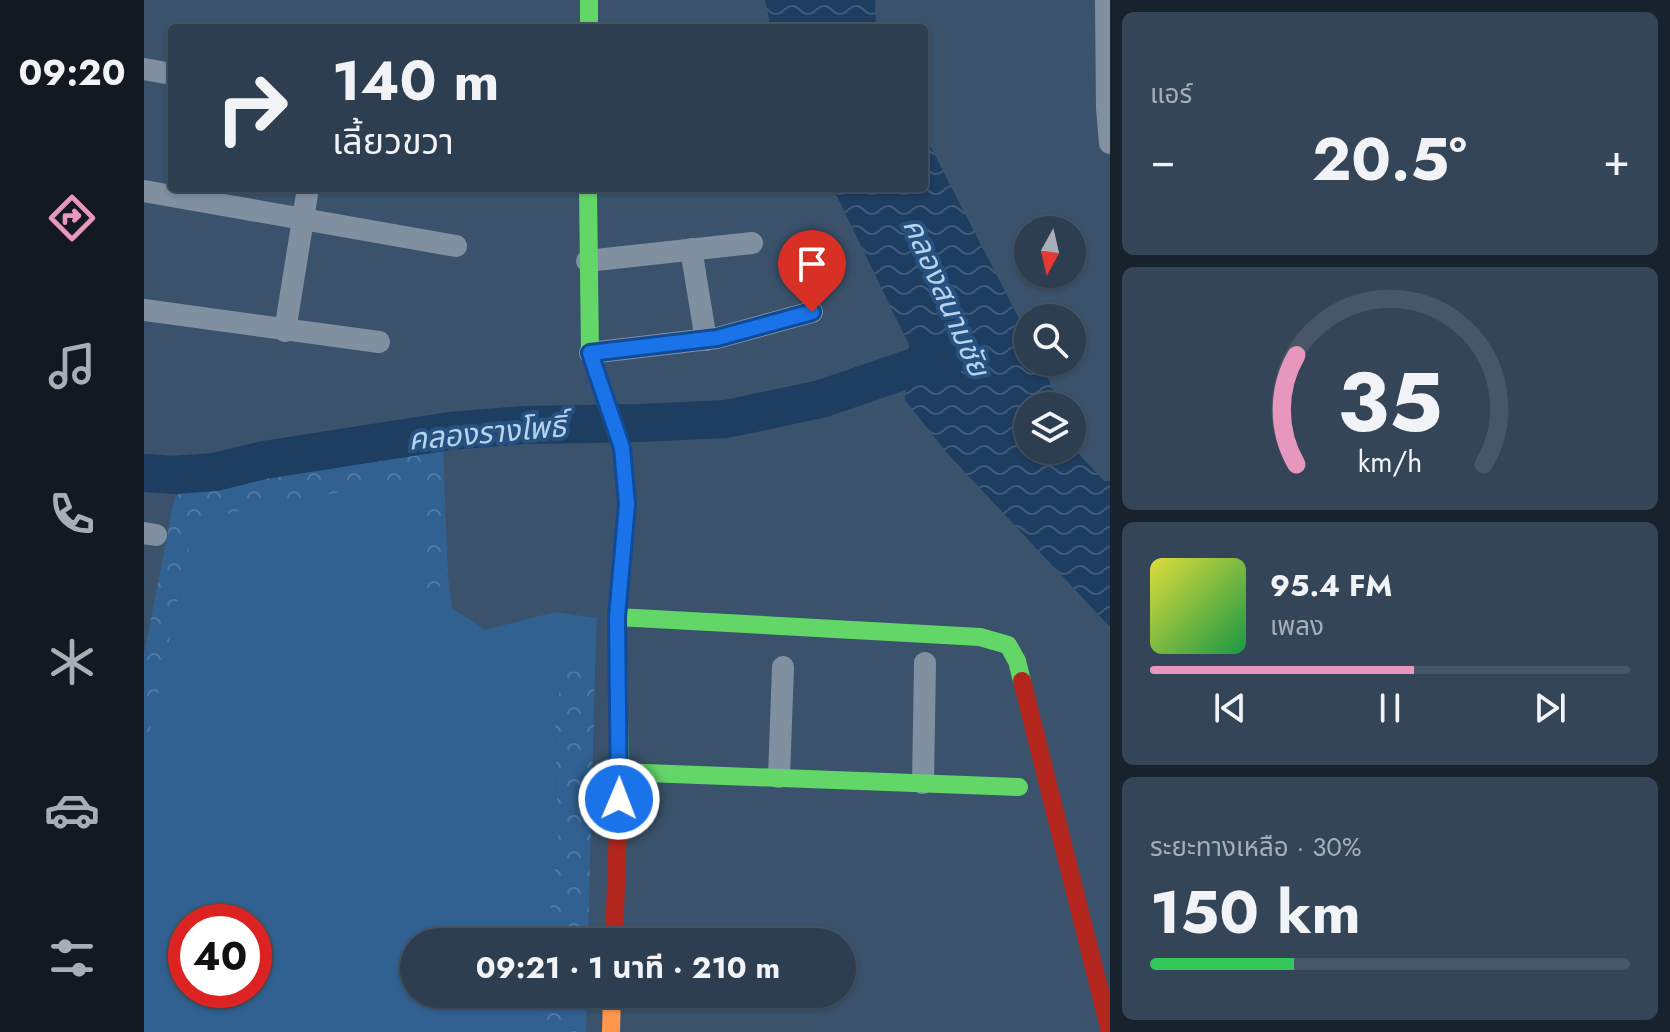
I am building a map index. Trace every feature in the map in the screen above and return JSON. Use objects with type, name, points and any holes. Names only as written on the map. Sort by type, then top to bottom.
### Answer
[{"type":"street","points":[[589,0],[589,24]]},
{"type":"street","points":[[1106,0],[1110,143]]},
{"type":"street","points":[[144,69],[168,73]]},
{"type":"street","points":[[144,191],[456,246]]},
{"type":"street","points":[[285,331],[307,192]]},
{"type":"street","points":[[588,192],[590,353],[622,448],[627,516],[617,617],[620,772],[614,928]]},
{"type":"street","points":[[587,261],[752,243]]},
{"type":"street","points":[[691,249],[706,340]]},
{"type":"street","points":[[144,310],[379,342]]},
{"type":"street","points":[[590,353],[706,340],[812,312]]},
{"type":"street","points":[[617,617],[980,637],[1008,645],[1017,661],[1110,1032]]},
{"type":"street","points":[[923,783],[925,663]]},
{"type":"street","points":[[779,777],[783,667]]},
{"type":"street","points":[[620,772],[1019,787]]},
{"type":"street","points":[[611,1032],[612,1008]]},
{"type":"green space","points":[[417,445],[443,448],[448,576],[425,605],[421,484],[398,481],[230,513],[193,529],[144,762],[144,654],[175,496],[231,476]]},
{"type":"green space","points":[[398,481],[422,484],[426,604],[448,576],[452,608],[485,630],[555,612],[597,618],[595,671],[562,673],[555,722],[558,839],[548,928],[400,928],[400,1008],[540,1008],[537,1032],[144,1032],[144,762],[193,529],[230,513]]},
{"type":"green space","points":[[595,671],[588,928],[548,928],[558,839],[555,722],[562,672]]},
{"type":"green space","points":[[540,1008],[587,1008],[586,1032],[537,1032]]},
{"type":"water","points":[[765,0],[875,0],[876,24],[770,24]]},
{"type":"water","name":"คลองสนามชัย","points":[[928,142],[1014,309],[1014,376],[1047,376],[1054,392],[1014,392],[1014,464],[1086,462],[1104,481],[1110,481],[1110,627],[947,453],[905,400],[909,345],[835,192],[928,192]]},
{"type":"waterway","name":"คลองรางโพธิ์","points":[[144,473],[173,475],[215,472],[264,460],[450,431],[524,425],[726,419],[821,399],[955,353]]},
{"type":"traffic: fast","points":[[589,0],[589,24]]},
{"type":"traffic: fast","points":[[588,192],[590,353],[622,448],[627,504],[617,617],[620,768]]},
{"type":"traffic: fast","points":[[617,617],[980,637],[1008,645],[1017,661],[1022,681]]},
{"type":"traffic: fast","points":[[620,772],[1019,787]]},
{"type":"traffic: slow","points":[[611,1032],[612,1008]]},
{"type":"traffic: jam","points":[[1022,681],[1110,1032]]},
{"type":"traffic: jam","points":[[614,928],[620,768]]},
{"type":"route","points":[[619,799],[617,617],[627,504],[618,430],[590,353],[696,342],[812,312]]}]
